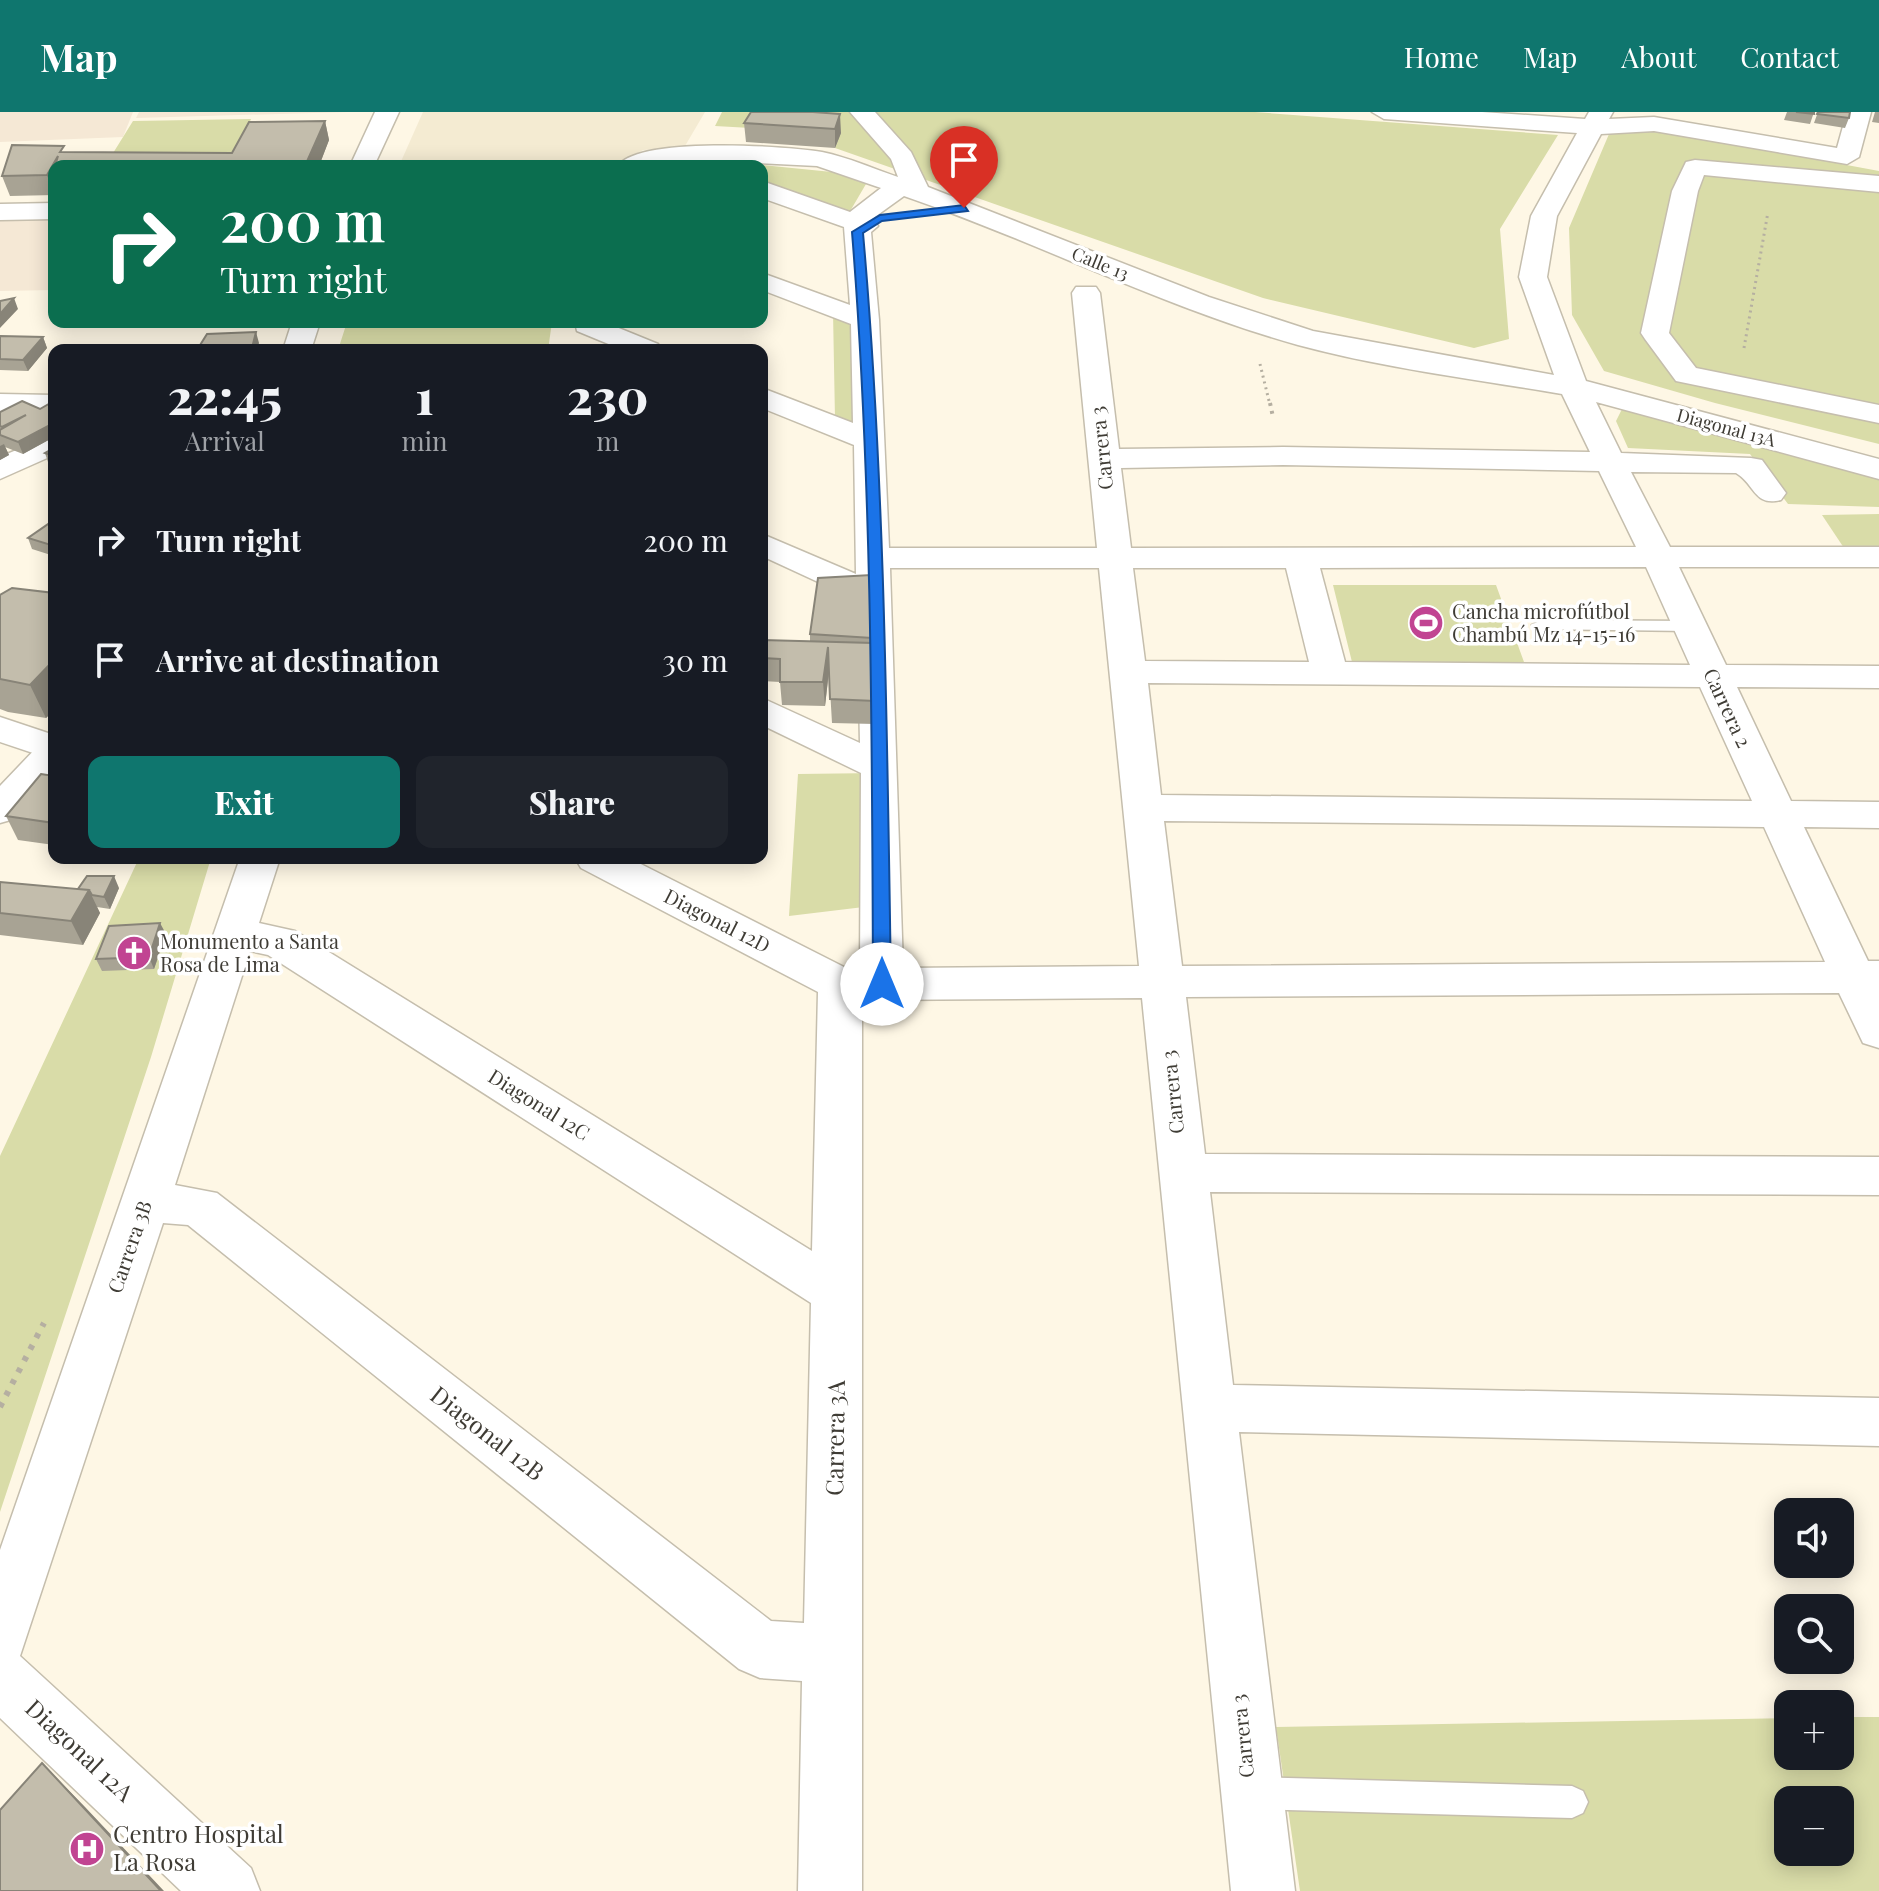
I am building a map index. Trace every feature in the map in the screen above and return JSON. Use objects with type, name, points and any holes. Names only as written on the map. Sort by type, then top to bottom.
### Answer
[{"type":"street","points":[[365,160],[387,112]]},
{"type":"street","points":[[860,227],[862,214],[909,189],[902,157],[862,112]]},
{"type":"street","points":[[1384,112],[1654,124],[1879,162]]},
{"type":"street","points":[[1710,112],[1777,129],[1847,157]]},
{"type":"street","points":[[1847,157],[1859,112]]},
{"type":"street","name":"Carrera 2","points":[[1596,120],[1544,216],[1533,277],[1573,387],[1777,815],[1866,978],[1879,1031]]},
{"type":"street","name":"Calle 13","points":[[644,160],[699,153],[820,159],[964,208],[1199,303],[1306,338],[1406,359],[1573,387]]},
{"type":"street","points":[[670,156],[681,160]]},
{"type":"street","points":[[1879,184],[1695,167],[1685,191],[1655,333],[1686,375],[1879,414]]},
{"type":"street","points":[[768,191],[860,227],[880,218],[964,208]]},
{"type":"street","points":[[0,212],[48,211]]},
{"type":"street","name":"Carrera 3A","points":[[830,1891],[837,1293],[879,767],[860,227]]},
{"type":"street","points":[[768,283],[865,320]]},
{"type":"street","name":"Carrera 3","points":[[1086,293],[1249,1793],[1263,1891]]},
{"type":"street","points":[[586,332],[627,344]]},
{"type":"street","name":"Diagonal 13A","points":[[1573,387],[1879,469]]},
{"type":"street","points":[[768,399],[866,439]]},
{"type":"street","points":[[0,403],[48,404]]},
{"type":"street","points":[[0,469],[48,446]]},
{"type":"street","points":[[1102,459],[1283,456],[1747,465],[1770,493]]},
{"type":"street","points":[[768,547],[873,594]]},
{"type":"street","points":[[872,558],[1114,555],[1879,557]]},
{"type":"street","points":[[1300,555],[1330,674]]},
{"type":"street","points":[[1127,672],[1879,677]]},
{"type":"street","points":[[768,713],[879,767]]},
{"type":"street","points":[[0,729],[48,748]]},
{"type":"street","points":[[0,810],[48,757]]},
{"type":"street","points":[[1142,808],[1879,815]]},
{"type":"street","name":"Carrera 3B","points":[[0,1635],[258,864]]},
{"type":"street","name":"Diagonal 12D","points":[[608,864],[861,984]]},
{"type":"street","name":"Diagonal 12C","points":[[235,933],[280,942],[837,1293]]},
{"type":"street","points":[[861,984],[1866,978]]},
{"type":"street","points":[[1182,1173],[1879,1176]]},
{"type":"street","name":"Diagonal 12B","points":[[145,1201],[200,1207],[760,1649],[833,1654]]},
{"type":"street","points":[[1207,1408],[1879,1422]]},
{"type":"street","name":"Diagonal 12A","points":[[0,1677],[228,1891]]},
{"type":"lane","points":[[1541,625],[1689,626]]},
{"type":"lane","points":[[1249,1793],[1572,1802]]},
{"type":"path","points":[[1742,360],[1765,219],[1772,205]]},
{"type":"path","points":[[1257,354],[1283,456]]},
{"type":"shaded area","points":[[0,112],[133,112],[123,137],[0,142]]},
{"type":"shaded area","points":[[139,112],[348,112],[136,118]]},
{"type":"shaded area","points":[[423,112],[705,112],[685,146],[643,150],[624,160],[402,160]]},
{"type":"shaded area","points":[[48,214],[48,290],[0,291],[0,216]]},
{"type":"green space","points":[[722,112],[1255,112],[1558,135],[1500,229],[1509,339],[1474,348],[1263,298],[835,148],[840,133],[715,126]]},
{"type":"green space","points":[[251,119],[234,160],[109,160],[133,121]]},
{"type":"green space","points":[[1612,127],[1659,130],[1879,171],[1879,444],[1715,403],[1604,371],[1572,315],[1569,228]]},
{"type":"green space","points":[[768,165],[832,172],[866,184],[849,213],[768,185]]},
{"type":"green space","points":[[833,312],[859,323],[863,429],[835,419]]},
{"type":"green space","points":[[345,328],[551,328],[549,344],[340,344]]},
{"type":"green space","points":[[1623,407],[1879,469],[1879,507],[1788,504],[1750,454],[1628,448],[1616,421]]},
{"type":"green space","points":[[1879,514],[1879,554],[1848,554],[1822,515]]},
{"type":"green space","name":"Cancha microfútbol Chambú Mz 14-15-16","points":[[1333,585],[1496,585],[1524,662],[1352,662]]},
{"type":"green space","points":[[878,773],[872,906],[789,916],[798,774]]},
{"type":"green space","points":[[136,864],[209,864],[151,1057],[0,1512],[0,1156]]},
{"type":"green space","points":[[1854,1717],[1879,1717],[1879,1891],[1300,1891],[1276,1727],[1774,1718],[1774,1770],[1854,1770]]},
{"type":"building","points":[[751,112],[840,114],[835,129],[744,123]]},
{"type":"building","points":[[1818,112],[1850,112],[1849,118]]},
{"type":"building","points":[[325,121],[308,160],[57,160],[58,156],[56,160],[48,160],[47,175],[2,176],[12,145],[64,146],[60,152],[232,153],[249,122]]},
{"type":"building","points":[[14,298],[0,314],[0,301]]},
{"type":"building","points":[[256,332],[253,344],[201,344],[207,334]]},
{"type":"building","points":[[0,336],[43,337],[23,360],[0,359]]},
{"type":"building","points":[[22,401],[40,409],[48,404],[48,426],[18,442],[0,435],[0,430],[26,415],[2,427],[0,412]]},
{"type":"building","points":[[48,524],[48,544],[28,538]]},
{"type":"building","points":[[871,575],[872,638],[810,634],[818,578]]},
{"type":"building","points":[[12,588],[48,592],[48,666],[30,685],[0,679],[0,595]]},
{"type":"building","points":[[768,640],[873,643],[875,701],[830,699],[828,647],[823,682],[780,682],[780,659],[768,658]]},
{"type":"building","points":[[41,774],[48,775],[48,822],[6,816]]},
{"type":"building","points":[[87,876],[114,876],[104,897],[78,889]]},
{"type":"building","points":[[0,882],[89,890],[71,921],[0,913]]},
{"type":"building","points":[[160,923],[149,957],[96,959],[109,926]]},
{"type":"building","points":[[42,1763],[161,1891],[0,1891],[0,1810]]},
{"type":"place","name":"Cancha microfútbol Chambú Mz 14-15-16","points":[[1426,623]]},
{"type":"place","name":"Monumento a Santa Rosa de Lima","points":[[134,953]]},
{"type":"place","name":"Centro Hospital La Rosa","points":[[87,1849]]},
{"type":"route","points":[[882,984],[880,772],[866,439],[865,320],[857,232],[880,218],[964,208]]}]
